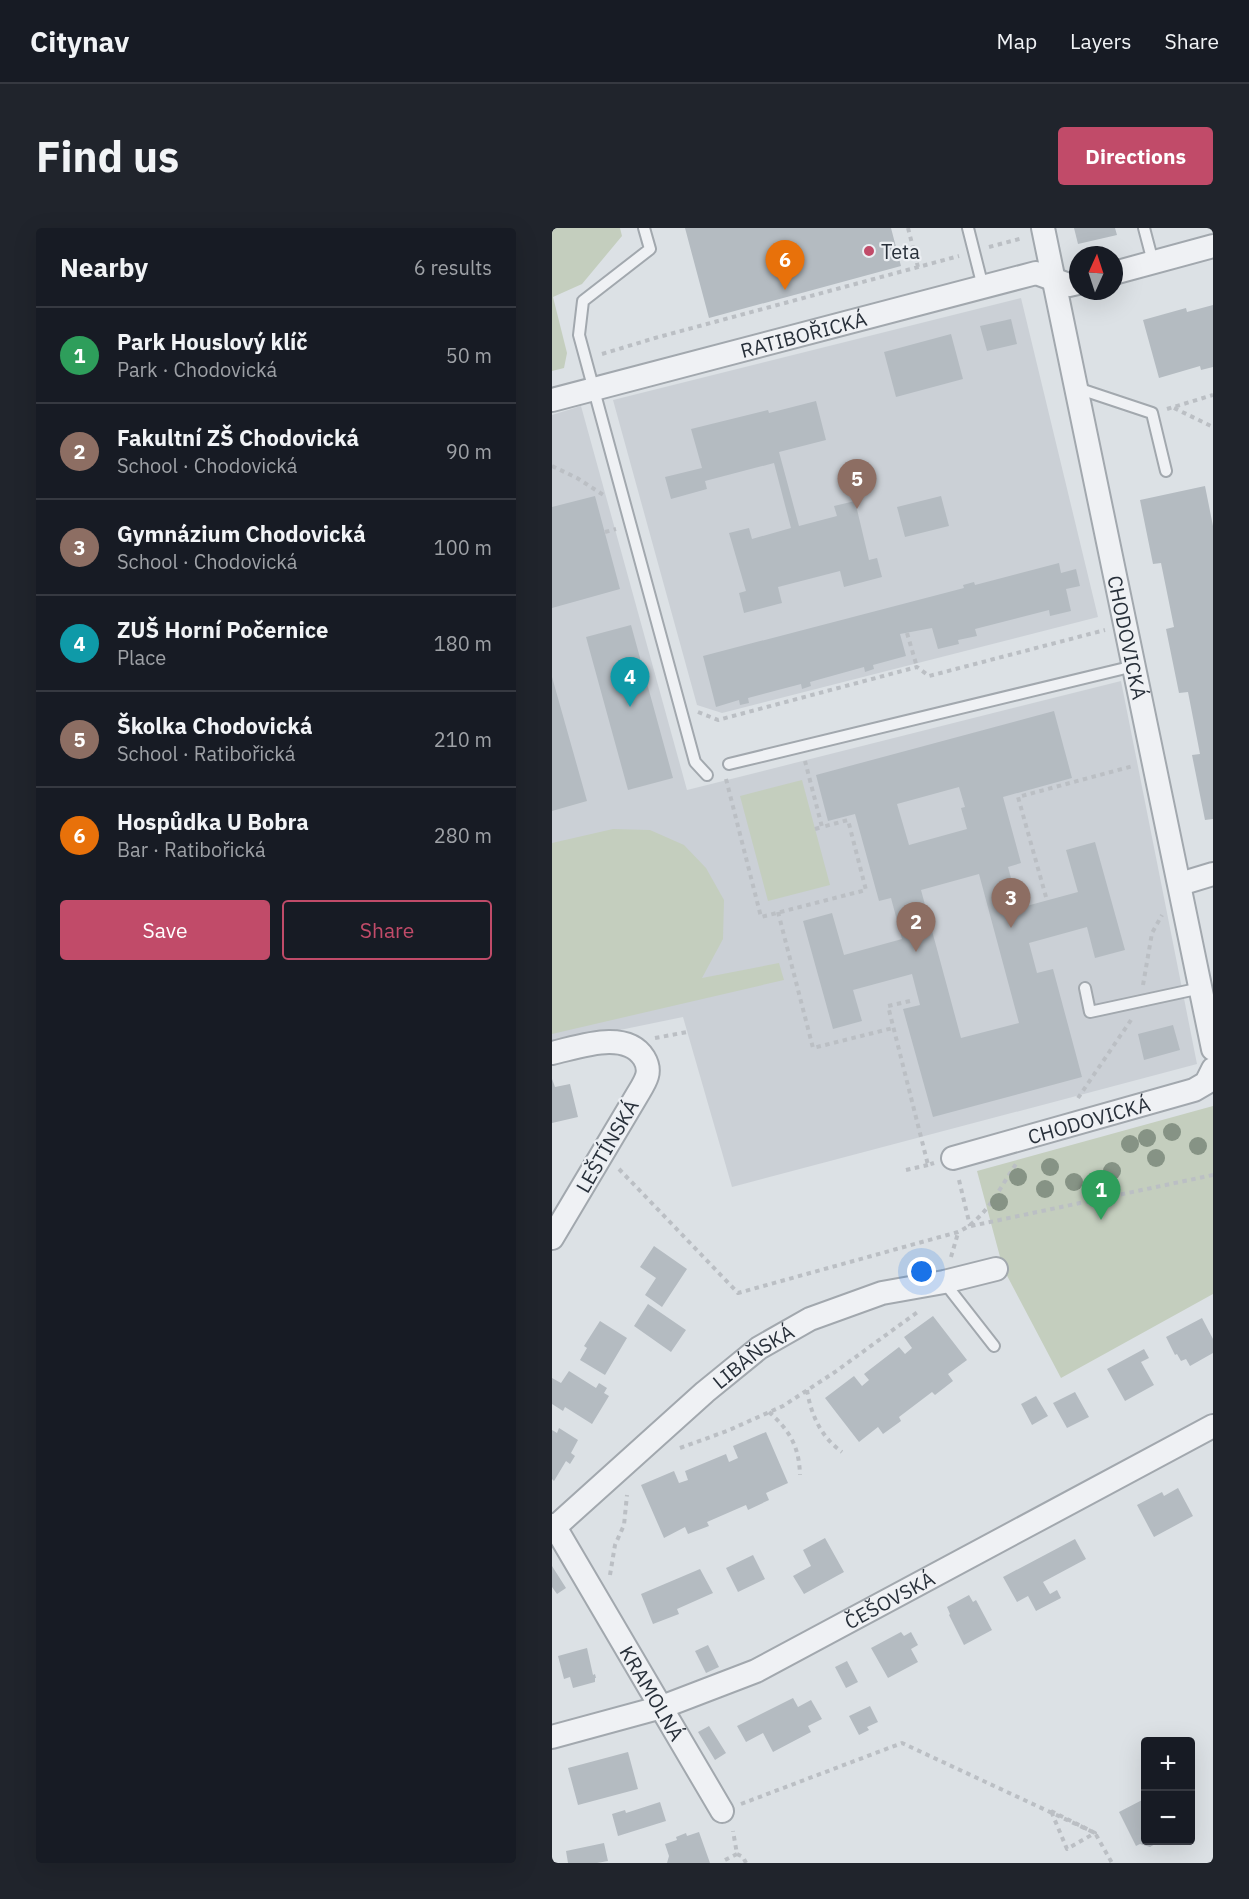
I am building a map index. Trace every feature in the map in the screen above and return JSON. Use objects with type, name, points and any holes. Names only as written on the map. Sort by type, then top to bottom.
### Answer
[{"type":"street","name":"CHODOVICKÁ","points":[[1034,233],[1054,280],[1213,1049]]},
{"type":"street","points":[[1123,270],[1213,246]]},
{"type":"street","name":"RATIBOŘICKÁ","points":[[552,400],[1036,273],[1069,285]]},
{"type":"street","points":[[1180,884],[1213,874]]},
{"type":"street","name":"LEŠTÍNSKÁ","points":[[552,1053],[609,1042],[628,1043],[640,1052],[647,1064],[647,1076],[604,1153],[552,1238]]},
{"type":"street","name":"CHODOVICKÁ","points":[[953,1158],[1194,1090],[1206,1083],[1213,1069]]},
{"type":"street","name":"LIBÁŇSKÁ","points":[[554,1526],[705,1392],[769,1342],[810,1319],[882,1293],[944,1282],[996,1269]]},
{"type":"street","name":"ČEŠOVSKÁ","points":[[552,1737],[662,1707],[756,1671],[1213,1426]]},
{"type":"street","name":"KRAMOLNÁ","points":[[554,1526],[722,1811]]},
{"type":"lane","points":[[644,228],[650,249],[583,301],[579,335],[695,762],[707,775]]},
{"type":"lane","points":[[968,228],[983,287]]},
{"type":"lane","points":[[1144,228],[1153,262]]},
{"type":"lane","points":[[1076,388],[1152,413],[1166,471]]},
{"type":"lane","points":[[729,764],[1134,666]]},
{"type":"lane","points":[[1085,988],[1090,1012],[1201,988]]},
{"type":"lane","points":[[944,1282],[994,1346]]},
{"type":"path","points":[[908,228],[918,267]]},
{"type":"path","points":[[585,359],[1034,233]]},
{"type":"path","points":[[1152,413],[1213,395]]},
{"type":"path","points":[[1173,407],[1213,427]]},
{"type":"path","points":[[552,466],[595,490],[626,514]]},
{"type":"path","points":[[907,633],[917,667],[929,676],[1126,625]]},
{"type":"path","points":[[683,716],[699,712],[718,720],[917,667]]},
{"type":"path","points":[[801,746],[822,827]]},
{"type":"path","points":[[1046,897],[1018,797],[1154,760]]},
{"type":"path","points":[[707,775],[724,771],[761,917],[866,890],[848,820],[815,829]]},
{"type":"path","points":[[1055,1130],[1128,1028],[1140,1001],[1152,933],[1180,884]]},
{"type":"path","points":[[778,912],[813,1048],[893,1028]]},
{"type":"path","points":[[910,1001],[888,1006],[928,1165]]},
{"type":"path","points":[[604,1153],[738,1293],[958,1232],[970,1226],[1213,1175]]},
{"type":"path","points":[[906,1170],[953,1158],[970,1226]]},
{"type":"path","points":[[970,1226],[979,1218],[1019,1160]]},
{"type":"path","points":[[675,1449],[727,1431],[783,1406],[926,1307],[944,1282]]},
{"type":"path","points":[[807,1390],[816,1422],[831,1444],[842,1452]]},
{"type":"path","points":[[769,1412],[790,1434],[800,1458],[800,1474]]},
{"type":"path","points":[[609,1576],[615,1545],[624,1525],[628,1487],[623,1467]]},
{"type":"path","points":[[737,1854],[732,1828],[722,1811],[902,1743],[1095,1833],[1112,1863]]},
{"type":"path","points":[[1051,1811],[1067,1849],[1095,1833]]},
{"type":"path","points":[[724,1860],[737,1854]]},
{"type":"path","points":[[737,1854],[743,1857],[746,1863]]},
{"type":"shaded area","points":[[1021,298],[1098,617],[722,713],[697,705],[613,400]]},
{"type":"shaded area","points":[[581,406],[687,790],[1121,681],[1197,1064],[732,1187],[683,1017],[552,1044],[552,415]]},
{"type":"green space","points":[[552,228],[620,228],[622,236],[582,284],[553,297],[567,353],[564,368],[552,371]]},
{"type":"green space","points":[[802,780],[830,885],[768,901],[740,796]]},
{"type":"green space","points":[[613,829],[650,830],[684,845],[706,868],[724,900],[723,939],[702,978],[779,963],[784,980],[552,1034],[552,843]]},
{"type":"green space","points":[[1213,1106],[1213,1294],[1061,1378],[1003,1268],[977,1171]]},
{"type":"building","points":[[685,228],[891,228],[901,266],[709,318]]},
{"type":"building","points":[[1074,228],[1115,228],[1117,235],[1078,244]]},
{"type":"building","points":[[1213,305],[1213,367],[1201,370],[1200,366],[1159,378],[1143,320],[1186,308],[1187,312]]},
{"type":"building","points":[[1011,319],[1017,344],[987,351],[980,326]]},
{"type":"building","points":[[951,334],[963,379],[896,397],[884,352]]},
{"type":"building","points":[[816,401],[826,440],[779,452],[799,526],[837,516],[834,506],[855,501],[869,560],[877,558],[882,577],[844,587],[840,571],[778,587],[782,603],[744,613],[739,593],[746,591],[729,533],[749,528],[752,539],[791,528],[774,463],[705,481],[707,489],[671,499],[665,477],[702,468],[691,429]]},
{"type":"building","points":[[1205,486],[1213,526],[1213,819],[1205,820],[1192,755],[1200,754],[1188,692],[1179,693],[1166,629],[1174,627],[1161,563],[1153,564],[1140,500]]},
{"type":"building","points":[[595,496],[620,589],[552,608],[552,507]]},
{"type":"building","points":[[941,496],[949,526],[905,537],[897,507]]},
{"type":"building","points":[[1059,563],[1061,573],[1076,569],[1080,586],[1066,589],[1071,611],[1050,616],[1049,610],[975,629],[977,636],[958,640],[959,644],[938,649],[932,628],[900,634],[906,656],[873,665],[874,669],[865,672],[864,667],[810,682],[811,686],[802,689],[801,684],[748,698],[749,703],[740,705],[739,700],[716,707],[703,656],[964,588],[963,585],[974,582],[975,585]]},
{"type":"building","points":[[631,625],[673,778],[628,790],[586,637]]},
{"type":"building","points":[[552,677],[587,801],[552,811]]},
{"type":"building","points":[[1054,711],[1072,778],[1003,797],[1021,863],[1008,867],[1019,908],[1078,892],[1066,850],[1095,842],[1125,950],[1095,958],[1087,927],[1029,943],[1037,973],[1053,969],[1082,1077],[933,1117],[903,1009],[920,1005],[912,974],[853,990],[862,1021],[833,1029],[803,921],[832,913],[844,955],[902,939],[891,898],[879,901],[855,814],[828,821],[816,775]],"holes":[[[959,787],[965,807],[961,808],[967,829],[909,845],[897,804]],[[979,874],[1019,1023],[961,1038],[921,890]]]},
{"type":"building","points":[[1173,1025],[1180,1050],[1144,1060],[1138,1034]]},
{"type":"building","points":[[552,1079],[555,1087],[570,1084],[578,1117],[552,1123]]},
{"type":"building","points":[[654,1246],[687,1269],[662,1307],[645,1295],[656,1278],[640,1267]]},
{"type":"building","points":[[648,1304],[686,1330],[671,1352],[634,1326]]},
{"type":"building","points":[[933,1316],[967,1360],[948,1374],[953,1381],[935,1395],[932,1392],[899,1417],[901,1421],[883,1434],[878,1427],[859,1442],[825,1398],[854,1376],[862,1386],[869,1380],[864,1374],[899,1347],[905,1354],[912,1348],[904,1337]]},
{"type":"building","points":[[1202,1318],[1213,1339],[1213,1353],[1190,1366],[1186,1359],[1181,1361],[1177,1354],[1175,1355],[1166,1337]]},
{"type":"building","points":[[600,1321],[627,1338],[605,1375],[580,1360],[587,1348],[584,1346]]},
{"type":"building","points":[[1144,1349],[1149,1358],[1141,1362],[1154,1385],[1125,1401],[1107,1369]]},
{"type":"building","points":[[569,1371],[596,1388],[599,1383],[607,1388],[604,1393],[609,1396],[592,1424],[565,1407],[563,1411],[552,1404],[552,1378],[561,1383]]},
{"type":"building","points":[[1075,1392],[1089,1417],[1067,1428],[1053,1403]]},
{"type":"building","points":[[1036,1396],[1048,1416],[1032,1425],[1021,1404]]},
{"type":"building","points":[[559,1428],[578,1440],[571,1453],[575,1456],[570,1464],[566,1461],[554,1481],[552,1479],[552,1430],[557,1433]]},
{"type":"building","points":[[766,1432],[788,1483],[766,1493],[769,1500],[748,1510],[746,1505],[707,1522],[709,1526],[688,1534],[685,1527],[664,1538],[641,1485],[674,1471],[679,1483],[688,1480],[685,1471],[726,1454],[729,1462],[738,1458],[733,1446]]},
{"type":"building","points":[[1178,1488],[1193,1516],[1154,1537],[1137,1505],[1162,1492],[1164,1496]]},
{"type":"building","points":[[825,1538],[844,1572],[804,1594],[793,1576],[811,1566],[803,1550]]},
{"type":"building","points":[[1075,1539],[1086,1559],[1043,1582],[1050,1594],[1057,1590],[1061,1598],[1036,1611],[1028,1596],[1017,1602],[1003,1577]]},
{"type":"building","points":[[753,1555],[765,1579],[738,1592],[726,1568]]},
{"type":"building","points":[[552,1566],[566,1588],[557,1594],[552,1587]]},
{"type":"building","points":[[700,1569],[713,1593],[677,1609],[679,1614],[653,1624],[641,1594]]},
{"type":"building","points":[[969,1595],[973,1602],[976,1600],[992,1630],[964,1645],[947,1607]]},
{"type":"building","points":[[901,1632],[904,1636],[911,1632],[918,1645],[911,1649],[918,1662],[888,1678],[871,1648]]},
{"type":"building","points":[[708,1645],[719,1667],[706,1673],[695,1651]]},
{"type":"building","points":[[587,1648],[593,1675],[595,1674],[596,1678],[595,1682],[573,1688],[570,1677],[564,1679],[558,1656]]},
{"type":"building","points":[[847,1661],[858,1682],[846,1688],[835,1667]]},
{"type":"building","points":[[793,1698],[798,1707],[811,1700],[822,1719],[808,1726],[811,1732],[773,1752],[763,1733],[746,1742],[737,1726]]},
{"type":"building","points":[[870,1706],[878,1722],[867,1727],[869,1730],[859,1735],[849,1716]]},
{"type":"building","points":[[709,1726],[726,1753],[715,1760],[698,1732]]},
{"type":"building","points":[[628,1752],[638,1789],[578,1805],[568,1768]]},
{"type":"building","points":[[1141,1801],[1141,1844],[1136,1846],[1119,1812]]},
{"type":"building","points":[[660,1802],[666,1821],[618,1836],[612,1814],[625,1810],[626,1813]]},
{"type":"building","points":[[699,1832],[710,1863],[667,1863],[669,1856],[665,1844],[677,1840],[676,1837],[686,1833],[687,1836]]},
{"type":"building","points":[[604,1843],[608,1861],[568,1863],[566,1851]]},
{"type":"place","name":"Teta","points":[[869,251]]},
{"type":"place","name":"Hospůdka U Bobra","points":[[785,290]]},
{"type":"place","name":"Školka Chodovická","points":[[857,509]]},
{"type":"place","name":"ZUŠ Horní Počernice","points":[[630,707]]},
{"type":"place","name":"Gymnázium Chodovická","points":[[1011,928]]},
{"type":"place","name":"Fakultní ZŠ Chodovická","points":[[916,952]]},
{"type":"place","name":"Park Houslový klíč","points":[[1101,1220]]}]
